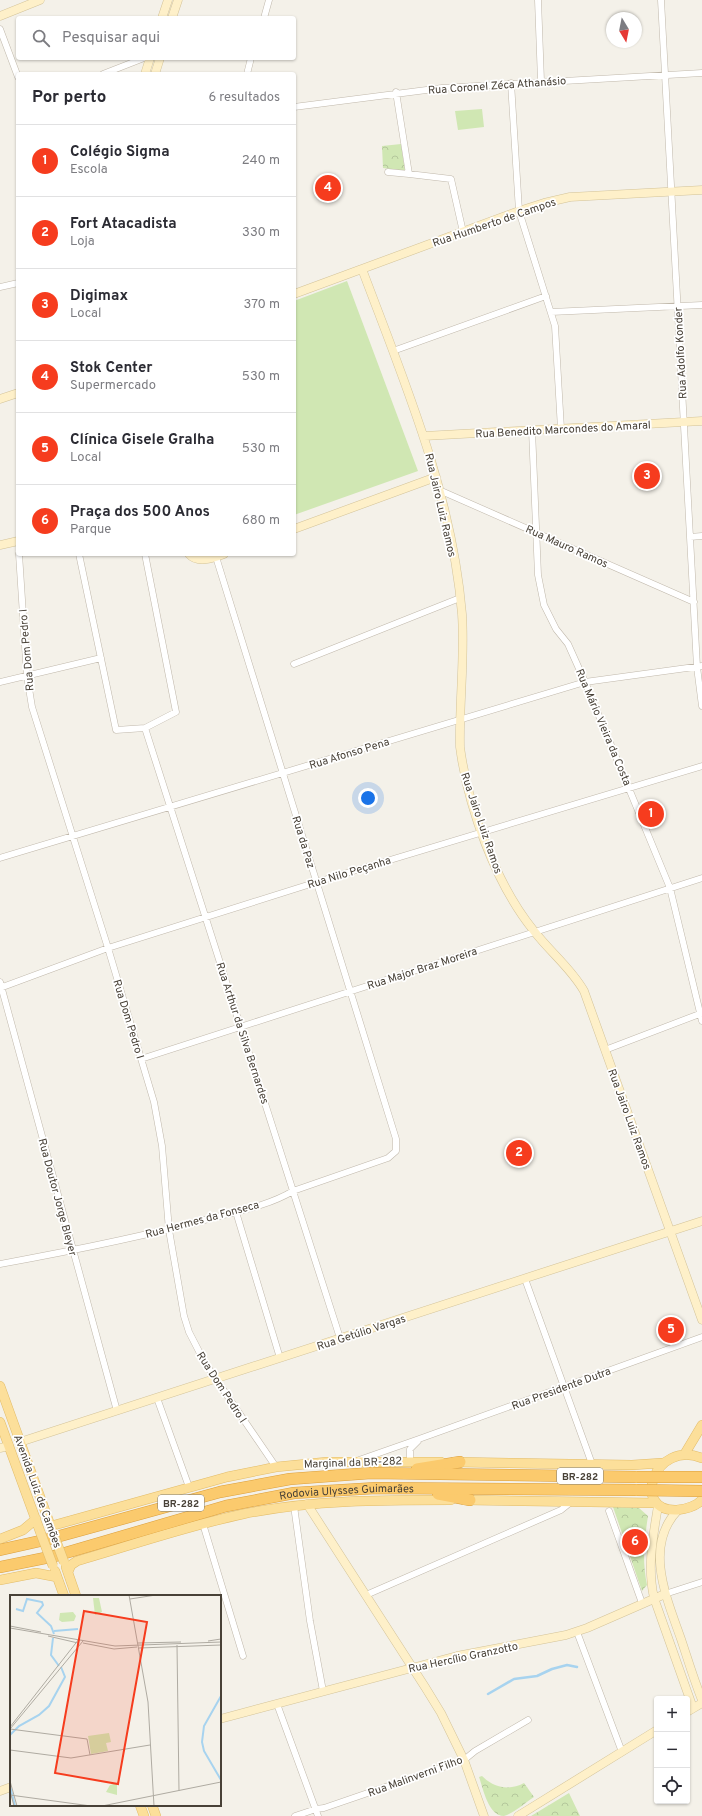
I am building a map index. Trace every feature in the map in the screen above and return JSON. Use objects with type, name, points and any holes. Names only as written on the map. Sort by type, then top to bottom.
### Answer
[{"type":"highway","points":[[400,1474],[424,1467],[460,1462]]},
{"type":"highway","name":"Rodovia Ulysses Guimarães","points":[[0,1550],[49,1539],[243,1487],[314,1476],[400,1474],[702,1477]]},
{"type":"highway","points":[[412,1489],[470,1500]]},
{"type":"highway","name":"Rodovia Ulysses Guimarães","points":[[0,1567],[54,1556],[251,1500],[294,1493],[327,1490],[412,1489],[702,1491]]},
{"type":"main road","name":"Avenida Luiz de Camões","points":[[0,1386],[76,1595]]},
{"type":"main road","name":"Avenida Luiz de Camões","points":[[0,1422],[4,1447],[36,1519],[64,1595]]},
{"type":"main road","points":[[684,1455],[702,1425]]},
{"type":"main road","points":[[4,1447],[20,1442]]},
{"type":"main road","points":[[657,1505],[652,1493],[652,1485],[655,1472],[662,1464],[669,1459],[684,1455],[694,1455],[702,1458]]},
{"type":"main road","name":"Marginal da BR-282","points":[[52,1528],[227,1477],[276,1467],[307,1463],[410,1461],[632,1465],[662,1464]]},
{"type":"main road","points":[[68,1572],[71,1565],[77,1561],[203,1524],[243,1514],[307,1504],[372,1500],[470,1500],[657,1505],[663,1508],[678,1510],[701,1503]]},
{"type":"main road","points":[[0,1539],[24,1530],[36,1519]]},
{"type":"main road","points":[[0,1580],[36,1573],[57,1577]]},
{"type":"main road","points":[[152,1806],[156,1816]]},
{"type":"street","points":[[0,16],[40,0]]},
{"type":"street","points":[[163,16],[168,0]]},
{"type":"street","points":[[173,16],[178,0]]},
{"type":"street","points":[[265,16],[269,0]]},
{"type":"street","points":[[538,0],[541,82]]},
{"type":"street","name":"Rua Adolfo Konder","points":[[661,0],[690,537],[702,706]]},
{"type":"street","points":[[0,29],[16,72]]},
{"type":"street","points":[[108,72],[139,60]]},
{"type":"street","points":[[146,72],[149,60]]},
{"type":"street","points":[[156,72],[159,60]]},
{"type":"street","points":[[247,72],[250,60]]},
{"type":"street","name":"Rua Coronel Zéca Athanásio","points":[[296,106],[396,92],[511,83],[702,73]]},
{"type":"street","points":[[511,83],[519,211],[551,312],[556,337],[561,429]]},
{"type":"street","points":[[396,92],[408,174]]},
{"type":"street","points":[[388,172],[451,179],[463,232]]},
{"type":"street","name":"Rua Humberto de Campos","points":[[296,293],[550,201],[570,197],[702,190]]},
{"type":"street","name":"Rua Jairo Luiz Ramos","points":[[362,269],[424,436],[439,490],[460,598],[462,638],[459,720],[463,767],[482,832],[506,890],[518,911],[534,932],[577,979],[589,1003],[702,1320]]},
{"type":"street","points":[[0,287],[16,283]]},
{"type":"street","points":[[393,352],[546,296]]},
{"type":"street","points":[[551,312],[702,305]]},
{"type":"street","points":[[0,399],[16,394]]},
{"type":"street","name":"Rua Benedito Marcondes do Amaral","points":[[424,436],[702,421]]},
{"type":"street","name":"Rua Mário Vieira da Costa","points":[[532,430],[538,574],[544,605],[556,629],[568,644],[585,682],[670,888],[702,1021]]},
{"type":"street","points":[[296,528],[436,477]]},
{"type":"street","name":"Rua Mauro Ramos","points":[[439,490],[694,602]]},
{"type":"street","points":[[690,537],[702,536]]},
{"type":"street","points":[[0,545],[16,541]]},
{"type":"street","name":"Rua Dom Pedro I","points":[[19,556],[27,676],[32,707],[108,948],[159,1124],[169,1230],[184,1316],[196,1346],[216,1379],[276,1467]]},
{"type":"street","points":[[79,556],[116,730],[145,728],[176,712],[145,556]]},
{"type":"street","points":[[192,556],[203,560],[217,556]]},
{"type":"street","name":"Rua da Paz","points":[[220,556],[283,773],[396,1139],[396,1151]]},
{"type":"street","points":[[294,664],[460,598]]},
{"type":"street","points":[[0,682],[101,658]]},
{"type":"street","name":"Rua Afonso Pena","points":[[0,858],[585,682],[700,666]]},
{"type":"street","name":"Rua Arthur da Silva Bernardes","points":[[145,728],[340,1338]]},
{"type":"street","name":"Rua Nilo Peçanha","points":[[0,986],[108,948],[316,882],[702,766]]},
{"type":"street","name":"Rua Major Braz Moreira","points":[[141,1059],[702,878]]},
{"type":"street","name":"Rua Doutor Jorge Bleyer","points":[[0,986],[116,1411]]},
{"type":"street","points":[[605,1050],[701,1014]]},
{"type":"street","name":"Rua Hermes da Fonseca","points":[[0,1264],[73,1251],[169,1230],[236,1212],[282,1197],[293,1191],[388,1158],[396,1151]]},
{"type":"street","points":[[236,1212],[280,1358]]},
{"type":"street","name":"Rua Getúlio Vargas","points":[[20,1442],[702,1222]]},
{"type":"street","points":[[525,1279],[592,1464]]},
{"type":"street","name":"Rua Presidente Dutra","points":[[355,1461],[419,1440],[702,1337]]},
{"type":"street","points":[[157,1398],[189,1487]]},
{"type":"street","points":[[410,1461],[410,1449],[419,1440]]},
{"type":"street","points":[[366,1595],[562,1510],[571,1502]]},
{"type":"street","points":[[307,1504],[441,1713],[464,1760],[484,1816]]},
{"type":"street","points":[[657,1505],[650,1554],[651,1584],[654,1598],[686,1696]]},
{"type":"street","points":[[294,1506],[310,1621],[323,1691]]},
{"type":"street","points":[[678,1510],[670,1518],[662,1538],[661,1565],[665,1594],[702,1701],[690,1710]]},
{"type":"street","points":[[609,1511],[642,1603]]},
{"type":"street","points":[[203,1524],[243,1656]]},
{"type":"street","name":"Rua Hercílio Granzotto","points":[[221,1719],[464,1654],[553,1638],[577,1632],[654,1598],[702,1582]]},
{"type":"street","points":[[577,1632],[622,1752]]},
{"type":"street","points":[[277,1704],[318,1816]]},
{"type":"street","name":"Rua Malinverni Filho","points":[[295,1816],[324,1808],[464,1760],[475,1751],[528,1720]]},
{"type":"street","points":[[518,1816],[654,1732]]},
{"type":"street","points":[[0,1791],[10,1787]]},
{"type":"green space","points":[[482,109],[484,127],[458,130],[455,111]]},
{"type":"green space","points":[[401,144],[405,171],[383,168],[382,146]]},
{"type":"green space","points":[[347,281],[418,471],[296,514],[296,300]]},
{"type":"green space","points":[[613,1507],[639,1508],[648,1516],[644,1551],[644,1567],[647,1585],[642,1591]]},
{"type":"green space","points":[[482,1776],[497,1786],[502,1787],[513,1787],[524,1783],[534,1797],[508,1815],[498,1815],[490,1807],[484,1794],[479,1777]]},
{"type":"green space","points":[[569,1793],[580,1816],[531,1816]]},
{"type":"waterway","points":[[488,1694],[514,1679],[537,1676],[552,1669],[567,1665],[577,1667]]},
{"type":"place","name":"Stok Center","points":[[328,188]]},
{"type":"place","name":"Digimax","points":[[647,476]]},
{"type":"place","name":"Colégio Sigma","points":[[651,814]]},
{"type":"place","name":"Fort Atacadista","points":[[519,1153]]},
{"type":"place","name":"Clínica Gisele Gralha","points":[[671,1330]]},
{"type":"place","name":"Praça dos 500 Anos","points":[[635,1542]]}]
